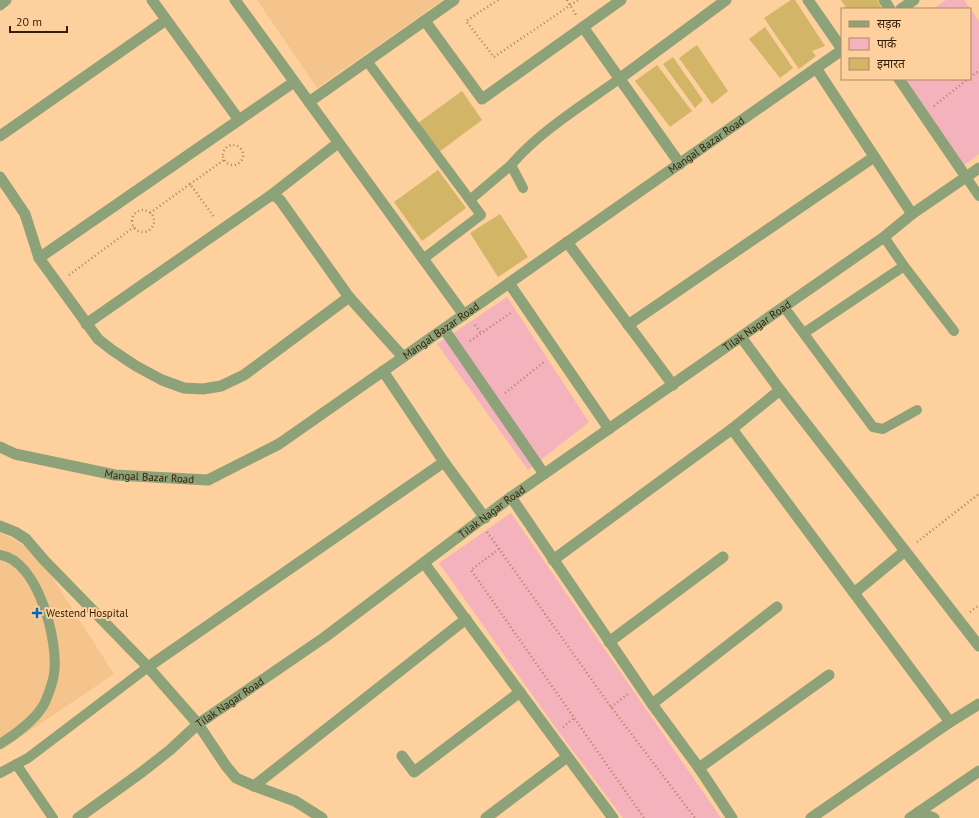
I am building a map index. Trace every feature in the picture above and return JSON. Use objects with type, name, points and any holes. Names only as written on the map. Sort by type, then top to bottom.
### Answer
[{"type":"street","points":[[0,4],[6,0]]},
{"type":"street","points":[[152,0],[239,120]]},
{"type":"street","points":[[235,0],[464,314]]},
{"type":"street","points":[[309,102],[454,0]]},
{"type":"street","points":[[425,21],[482,99],[621,0]]},
{"type":"street","points":[[619,79],[726,0]]},
{"type":"street","points":[[808,0],[841,49]]},
{"type":"street","points":[[903,8],[914,0]]},
{"type":"street","points":[[0,136],[166,20]]},
{"type":"street","points":[[583,27],[680,164]]},
{"type":"street","name":"Mangal Bazar Road","points":[[0,447],[16,454],[116,475],[208,480],[279,444],[841,51]]},
{"type":"street","points":[[816,68],[912,214]]},
{"type":"street","points":[[899,80],[966,177]]},
{"type":"street","points":[[39,258],[294,82]]},
{"type":"street","points":[[86,324],[270,196],[338,143]]},
{"type":"street","points":[[628,325],[874,157]]},
{"type":"street","name":"Tilak Nagar Road","points":[[78,818],[142,772],[170,750],[198,724],[325,636],[511,497],[884,237],[912,214],[979,168]]},
{"type":"street","points":[[0,177],[25,214],[39,258],[86,324],[98,338],[112,350],[136,366],[162,380],[184,388],[203,390],[221,386],[244,375],[349,297]]},
{"type":"street","points":[[270,196],[275,196],[280,200],[349,297],[403,357]]},
{"type":"street","points":[[567,242],[673,385]]},
{"type":"street","points":[[509,283],[609,429]]},
{"type":"street","points":[[444,329],[544,474]]},
{"type":"street","points":[[741,337],[780,390],[979,646]]},
{"type":"street","points":[[383,372],[482,520]]},
{"type":"street","points":[[553,560],[732,429],[780,390]]},
{"type":"street","points":[[732,429],[950,722]]},
{"type":"street","points":[[148,667],[444,462]]},
{"type":"street","points":[[511,497],[609,642],[699,768],[732,818]]},
{"type":"street","points":[[0,526],[16,532],[26,538],[44,560],[148,667],[198,724],[226,766],[236,778],[295,801],[322,818]]},
{"type":"street","points":[[854,593],[905,551]]},
{"type":"street","points":[[609,642],[723,557]]},
{"type":"street","points":[[424,563],[613,818]]},
{"type":"street","points":[[652,704],[777,607]]},
{"type":"street","points":[[254,786],[466,619]]},
{"type":"street","points":[[699,768],[829,674]]},
{"type":"street","points":[[402,756],[414,772],[520,692]]},
{"type":"street","points":[[810,818],[950,722],[979,704]]},
{"type":"street","points":[[486,818],[567,757]]},
{"type":"street","points":[[915,815],[978,773]]},
{"type":"street","points":[[915,815],[934,818]]},
{"type":"lane","points":[[367,61],[481,215],[423,259]]},
{"type":"lane","points":[[471,200],[511,165],[536,139],[619,79]]},
{"type":"lane","points":[[511,165],[523,188]]},
{"type":"lane","points":[[966,177],[979,196]]},
{"type":"lane","points":[[884,237],[904,266],[954,331]]},
{"type":"lane","points":[[804,333],[904,266]]},
{"type":"lane","points":[[784,307],[873,427],[883,429],[917,410]]},
{"type":"lane","points":[[0,554],[19,564],[33,581],[42,602],[51,630],[55,651],[54,675],[44,706],[31,721],[16,734],[0,744]]},
{"type":"lane","points":[[0,773],[28,758],[148,667]]},
{"type":"lane","points":[[16,764],[53,818]]},
{"type":"path","points":[[498,0],[466,21],[494,57],[578,0]]},
{"type":"path","points":[[567,0],[571,5]]},
{"type":"path","points":[[923,114],[966,80]]},
{"type":"path","points":[[238,145],[243,150],[244,157],[240,163],[233,165],[226,163],[224,160],[223,154],[228,146],[238,145]]},
{"type":"path","points":[[150,213],[224,160]]},
{"type":"path","points":[[190,184],[222,229]]},
{"type":"path","points":[[144,211],[150,213],[153,223],[150,229],[139,232],[134,227],[132,221],[137,212],[144,211]]},
{"type":"path","points":[[57,283],[134,227]]},
{"type":"path","points":[[468,343],[513,311]]},
{"type":"path","points":[[503,394],[547,360]]},
{"type":"path","points":[[905,551],[979,494]]},
{"type":"path","points":[[482,520],[499,549],[611,707],[695,818]]},
{"type":"path","points":[[499,549],[471,570],[644,818]]},
{"type":"path","points":[[611,707],[639,685]]},
{"type":"shaded area","points":[[257,0],[443,0],[317,88]]},
{"type":"shaded area","name":"Westend Hospital","points":[[0,532],[36,552],[114,674],[0,751]]},
{"type":"green space","points":[[946,0],[964,0],[970,8],[934,8]]},
{"type":"green space","points":[[971,10],[979,21],[979,154],[956,171],[896,80],[971,80]]},
{"type":"green space","points":[[507,297],[589,422],[528,470],[437,344]]},
{"type":"green space","points":[[511,513],[721,818],[623,818],[553,724],[439,563]]},
{"type":"building","points":[[791,0],[795,0],[825,46],[812,51],[816,56],[799,69],[764,18]]},
{"type":"building","points":[[841,0],[877,0],[882,8],[846,8]]},
{"type":"building","points":[[765,27],[793,68],[780,78],[749,39]]},
{"type":"building","points":[[697,45],[728,91],[712,104],[679,58]]},
{"type":"building","points":[[673,57],[703,100],[695,108],[663,64]]},
{"type":"building","points":[[657,65],[692,111],[670,127],[635,81]]},
{"type":"building","points":[[462,91],[482,120],[439,152],[418,123]]},
{"type":"building","points":[[438,170],[466,208],[422,241],[394,202]]},
{"type":"building","points":[[500,214],[528,257],[498,277],[470,233]]},
{"type":"place","name":"Westend Hospital","points":[[37,613]]}]
